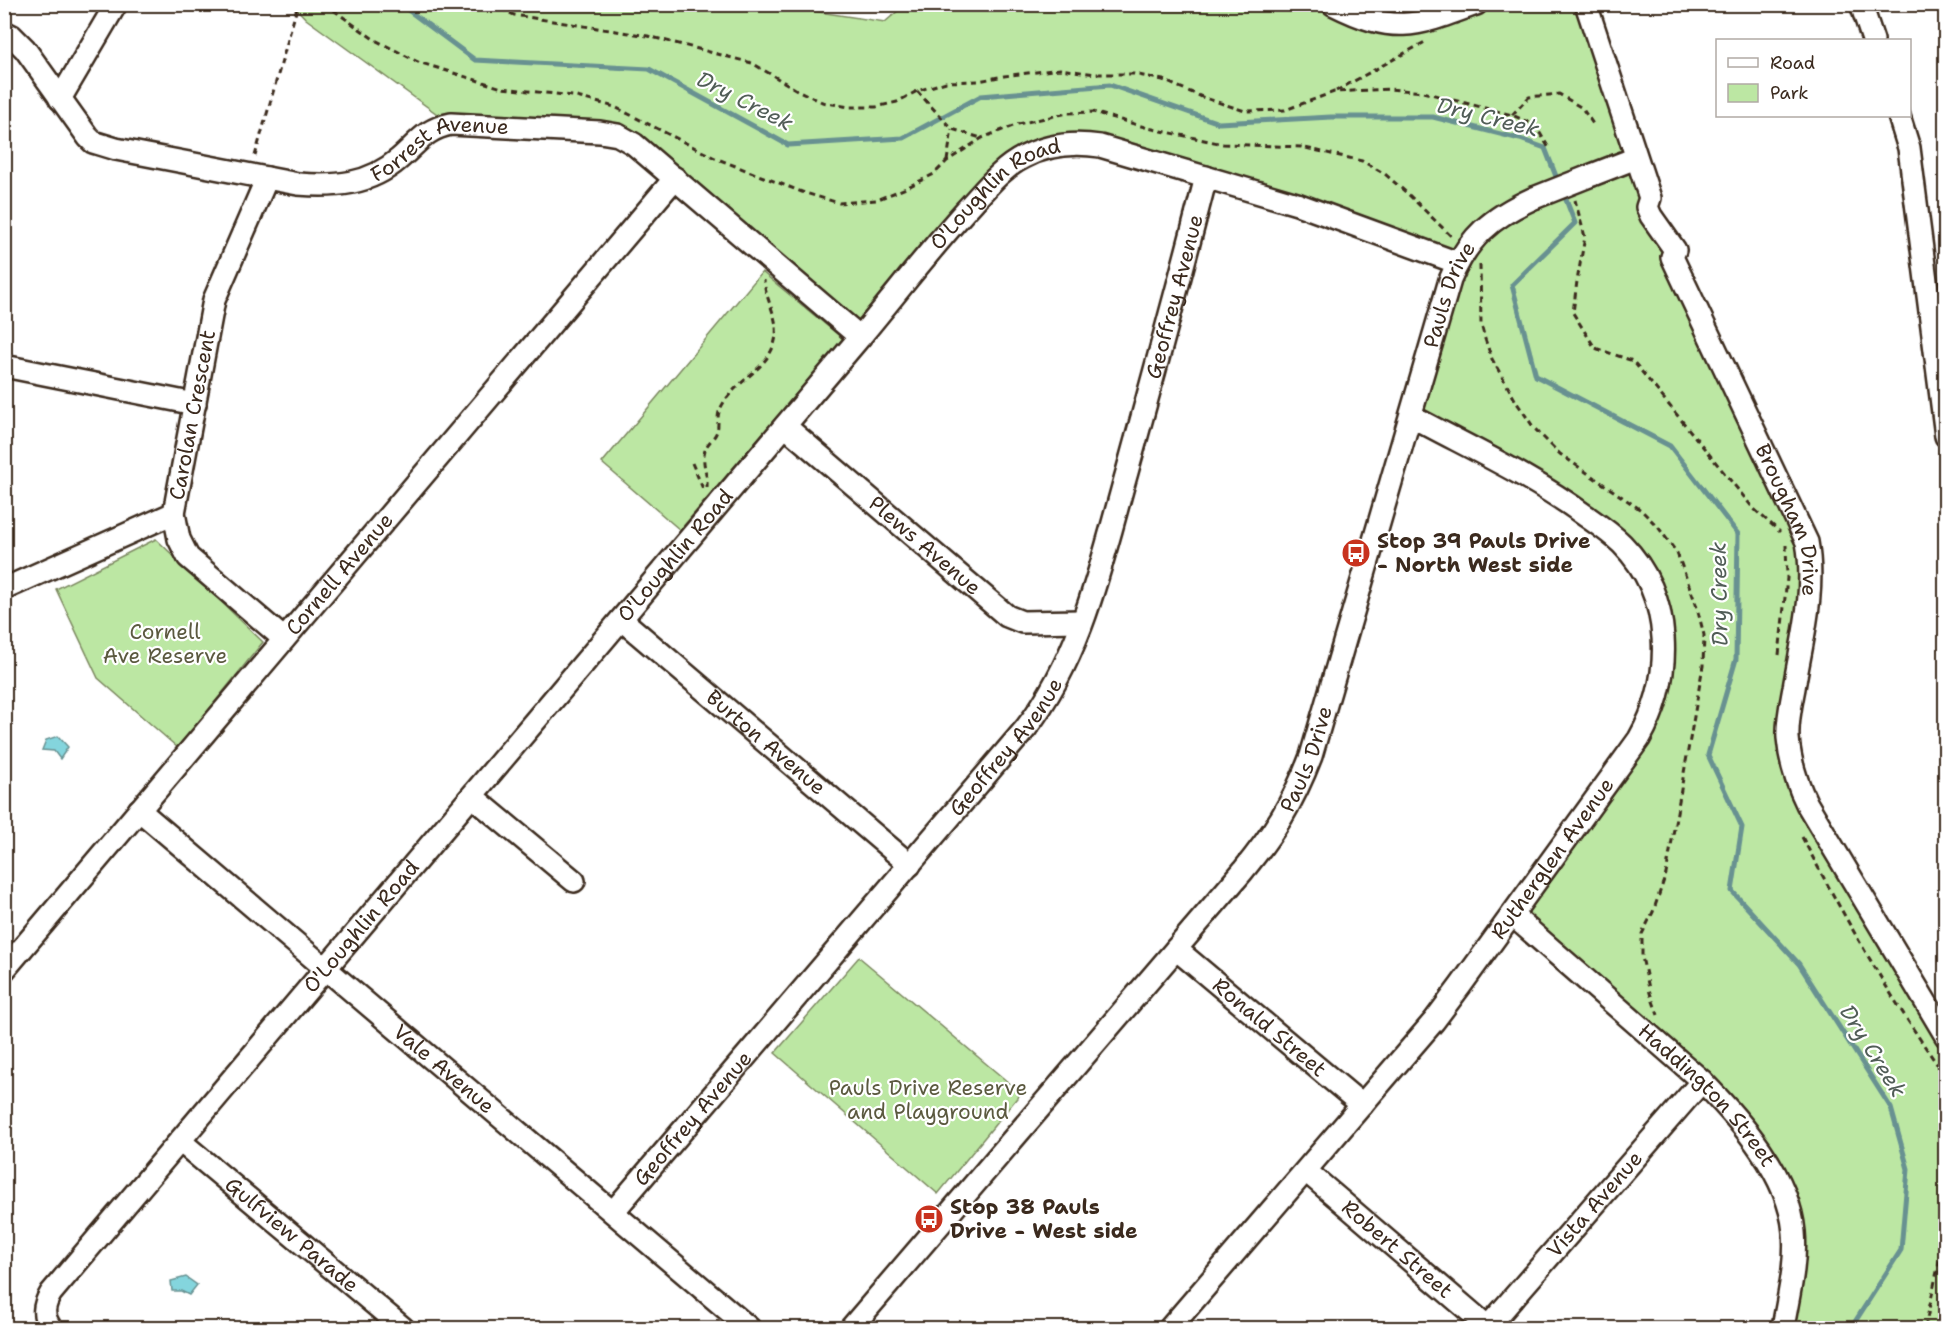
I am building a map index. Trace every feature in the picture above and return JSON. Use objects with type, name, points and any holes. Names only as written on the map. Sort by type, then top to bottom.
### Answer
[{"type":"street","points":[[60,99],[116,4]]},
{"type":"street","points":[[1333,4],[1366,19],[1395,25],[1431,21],[1476,4]]},
{"type":"street","name":"Brougham Drive","points":[[1586,4],[1650,198],[1647,207],[1675,250],[1672,257],[1807,542],[1811,589],[1788,726],[1794,775],[1807,804],[1946,1036]]},
{"type":"street","points":[[1861,4],[1874,39]]},
{"type":"street","name":"Forrest Avenue","points":[[4,32],[12,36],[25,49],[81,129],[93,142],[116,149],[258,176],[325,186],[362,180],[390,166],[432,129],[461,123],[611,132],[634,144],[860,337]]},
{"type":"street","points":[[1899,117],[1909,148],[1938,315],[1946,436]]},
{"type":"street","name":"O'Loughlin Road","points":[[47,1320],[46,1301],[51,1293],[622,620],[949,228],[995,178],[1023,157],[1051,147],[1065,144],[1090,145],[1116,150],[1297,204],[1461,256]]},
{"type":"street","name":"Pauls Drive","points":[[851,1329],[1176,949],[1264,845],[1282,820],[1311,756],[1445,294],[1461,256],[1491,221],[1510,209],[1636,158]]},
{"type":"street","name":"Carolan Crescent","points":[[4,589],[174,513],[214,300],[258,176]]},
{"type":"street","name":"Geoffrey Avenue","points":[[613,1212],[1041,708],[1063,670],[1093,591],[1163,342],[1206,177]]},
{"type":"street","name":"Cornell Avenue","points":[[4,970],[675,178]]},
{"type":"street","points":[[4,366],[195,404]]},
{"type":"street","name":"Rutherglen Avenue","points":[[1170,1329],[1434,1021],[1639,739],[1649,721],[1663,670],[1665,648],[1658,606],[1646,578],[1631,554],[1613,535],[1544,487],[1411,416]]},
{"type":"street","name":"Plews Avenue","points":[[785,426],[1007,616],[1022,622],[1082,621]]},
{"type":"street","points":[[174,513],[177,531],[188,557],[284,639]]},
{"type":"street","name":"Burton Avenue","points":[[622,620],[910,865]]},
{"type":"street","points":[[472,796],[574,881]]},
{"type":"street","name":"Vale Avenue","points":[[139,810],[749,1329]]},
{"type":"street","name":"Haddington Street","points":[[1512,915],[1702,1081],[1724,1103],[1756,1143],[1784,1193],[1794,1234],[1783,1329]]},
{"type":"street","name":"Ronald Street","points":[[1176,949],[1362,1105]]},
{"type":"street","name":"Vista Avenue","points":[[1488,1328],[1702,1081]]},
{"type":"street","name":"Gulfview Parade","points":[[180,1141],[403,1329]]},
{"type":"street","name":"Robert Street","points":[[1306,1171],[1488,1328]]},
{"type":"path","points":[[258,176],[298,4]]},
{"type":"path","points":[[491,4],[514,15],[648,36],[752,63],[822,102],[876,107],[897,102],[946,82],[979,81],[1060,69],[1095,74],[1134,74],[1163,80],[1202,97],[1245,111],[1285,110],[1334,92],[1427,41]]},
{"type":"path","points":[[1334,92],[1390,89],[1424,92],[1512,115],[1535,125],[1549,148]]},
{"type":"path","points":[[917,92],[952,129],[982,138]]},
{"type":"path","points":[[1512,115],[1529,97],[1558,94],[1582,108],[1593,124]]},
{"type":"path","points":[[952,129],[947,161],[982,138],[1018,124],[1068,113],[1093,112],[1148,128],[1223,144],[1301,147],[1362,161],[1385,174],[1409,195],[1461,256],[1476,258],[1480,266],[1481,324],[1485,339],[1492,358],[1517,404],[1534,428],[1560,454],[1641,510],[1658,527],[1677,553],[1696,604],[1704,635],[1703,666],[1666,873],[1653,912],[1642,934],[1642,957],[1665,1047]]},
{"type":"path","points":[[1574,198],[1585,237],[1573,313],[1595,348],[1633,361],[1753,508],[1786,537]]},
{"type":"path","points":[[692,463],[706,495],[705,450],[717,432],[719,412],[738,386],[758,370],[767,359],[776,334],[775,322],[765,293],[765,270]]},
{"type":"path","points":[[1925,1329],[1946,1229]]},
{"type":"green space","points":[[785,4],[806,10],[885,22],[906,4],[1333,4],[1410,25],[1476,5],[1586,5],[1650,198],[1803,532],[1791,760],[1945,1035],[1945,1328],[1782,1328],[1789,1207],[1724,1103],[1512,915],[1645,729],[1663,627],[1615,537],[1411,416],[1460,257],[1091,145],[1011,165],[860,337],[627,139],[451,124],[306,19],[293,5]]},
{"type":"green space","points":[[762,272],[843,339],[680,530],[602,463]]},
{"type":"green space","name":"Cornell Ave Reserve","points":[[156,539],[263,642],[178,748],[98,678],[56,589]]},
{"type":"green space","name":"Pauls Drive Reserve and Playground","points":[[859,957],[1021,1093],[938,1194],[775,1053]]},
{"type":"water","points":[[58,736],[68,747],[60,759],[54,751],[42,750],[46,740]]},
{"type":"water","points":[[186,1277],[197,1285],[189,1295],[181,1291],[172,1291],[171,1281]]},
{"type":"waterway","name":"Dry Creek","points":[[400,4],[475,60],[649,69],[788,145],[903,138],[981,96],[1110,85],[1219,123],[1331,117],[1433,117],[1520,139],[1545,148],[1559,184]]},
{"type":"waterway","name":"Dry Creek","points":[[1563,192],[1575,223],[1512,285],[1536,376],[1670,446],[1738,534],[1736,659],[1708,755],[1742,827],[1732,891],[1799,964],[1891,1108],[1908,1169],[1901,1250],[1851,1328]]},
{"type":"place","name":"Stop 39 Pauls Drive - North West side","points":[[1356,553]]},
{"type":"place","name":"Stop 38 Pauls Drive - West side","points":[[929,1219]]}]
